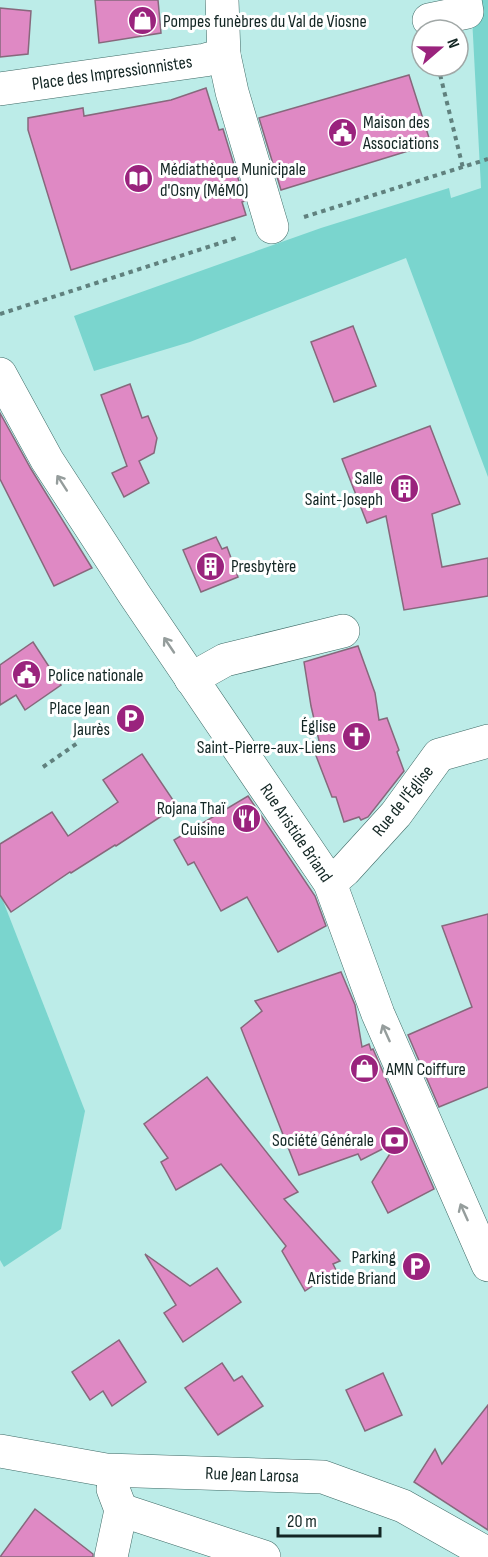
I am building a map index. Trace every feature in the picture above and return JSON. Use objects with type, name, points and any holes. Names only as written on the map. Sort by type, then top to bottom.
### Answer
[{"type":"street","points":[[222,0],[224,55],[232,92],[272,227]]},
{"type":"street","points":[[438,18],[467,12],[465,0]]},
{"type":"street","name":"Place des Impressionnistes","points":[[0,89],[205,60],[224,55]]},
{"type":"street","name":"Rue Aristide Briand","points":[[0,374],[47,460],[330,883],[378,1014],[488,1265]]},
{"type":"street","points":[[192,679],[225,660],[343,631]]},
{"type":"street","name":"Rue de l'Église","points":[[330,883],[345,870],[396,814],[439,755],[488,741]]},
{"type":"street","name":"Rue Jean Larosa","points":[[0,1451],[106,1470],[323,1477],[403,1506],[488,1554]]},
{"type":"street","points":[[106,1470],[121,1510],[111,1557]]},
{"type":"street","points":[[121,1510],[264,1557]]},
{"type":"path","points":[[441,78],[463,168]]},
{"type":"path","points":[[0,314],[488,159]]},
{"type":"path","points":[[43,767],[79,742]]},
{"type":"shaded area","points":[[473,0],[488,0],[488,477],[406,258],[190,342],[94,371],[74,316],[321,228],[449,188],[451,198],[481,188]]},
{"type":"shaded area","points":[[0,893],[85,1111],[61,1229],[4,1267],[0,1260]]},
{"type":"building","points":[[95,0],[158,0],[161,33],[99,43]]},
{"type":"building","points":[[0,8],[31,11],[28,54],[0,57]]},
{"type":"building","name":"Maison des Associations","points":[[409,75],[431,144],[281,190],[259,118]]},
{"type":"building","name":"Médiathèque Municipale d'Osny (MéMO)","points":[[206,88],[219,130],[223,129],[245,201],[242,202],[246,215],[71,270],[28,130],[28,118],[83,108],[84,116],[171,100]]},
{"type":"building","points":[[353,326],[376,386],[334,402],[311,342]]},
{"type":"building","points":[[130,384],[142,418],[148,416],[157,438],[154,453],[139,461],[149,483],[124,497],[112,473],[127,466],[101,395]]},
{"type":"building","points":[[0,413],[31,469],[92,568],[54,586],[0,479]]},
{"type":"building","points":[[430,426],[460,504],[432,514],[442,567],[488,558],[488,596],[404,610],[386,516],[367,523],[342,459]]},
{"type":"building","name":"Presbytère","points":[[216,537],[222,549],[227,547],[238,577],[201,592],[183,550]]},
{"type":"building","name":"Police nationale","points":[[33,642],[61,685],[25,710],[16,695],[0,705],[0,665]]},
{"type":"building","name":"Église Saint-Pierre-aux-Liens","points":[[358,646],[375,693],[379,720],[387,718],[404,771],[368,817],[361,820],[359,817],[344,822],[336,797],[332,797],[313,748],[320,745],[304,662]]},
{"type":"building","points":[[142,754],[177,806],[116,846],[70,872],[11,912],[0,895],[0,844],[52,812],[68,836],[118,802],[103,780]]},
{"type":"building","points":[[248,796],[315,896],[326,926],[278,952],[247,897],[221,911],[194,862],[188,865],[174,840]]},
{"type":"building","points":[[488,914],[488,1087],[439,1107],[408,1035],[472,1007],[442,926]]},
{"type":"building","points":[[341,972],[355,1005],[362,1047],[369,1044],[371,1050],[373,1049],[434,1189],[388,1213],[372,1182],[398,1141],[361,1160],[358,1154],[299,1175],[241,1028],[262,1011],[255,1001]]},
{"type":"building","points":[[207,1077],[298,1192],[284,1199],[340,1261],[333,1264],[336,1270],[305,1291],[282,1251],[286,1246],[221,1164],[176,1190],[161,1162],[168,1158],[144,1124]]},
{"type":"building","points":[[145,1254],[190,1286],[217,1268],[241,1302],[183,1342],[164,1313],[176,1305]]},
{"type":"building","points":[[119,1340],[146,1382],[112,1406],[103,1391],[90,1400],[72,1372]]},
{"type":"building","points":[[222,1363],[234,1381],[242,1376],[263,1406],[218,1435],[185,1388]]},
{"type":"building","points":[[383,1373],[402,1415],[365,1431],[346,1390]]},
{"type":"building","points":[[488,1405],[488,1530],[414,1482],[435,1449],[442,1464]]},
{"type":"building","points":[[35,1509],[93,1554],[93,1557],[0,1557]]},
{"type":"place","name":"Pompes funèbres du Val de Viosne","points":[[142,21]]},
{"type":"place","name":"Maison des Associations","points":[[342,132]]},
{"type":"place","name":"Médiathèque Municipale d'Osny (MéMO)","points":[[139,179]]},
{"type":"place","name":"Salle Saint-Joseph","points":[[404,488]]},
{"type":"place","name":"Presbytère","points":[[210,566]]},
{"type":"place","name":"Police nationale","points":[[27,675]]},
{"type":"place","name":"Place Jean Jaurès","points":[[131,718]]},
{"type":"place","name":"Église Saint-Pierre-aux-Liens","points":[[357,736]]},
{"type":"place","name":"Rojana Thaï Cuisine","points":[[246,818]]},
{"type":"place","name":"AMN Coiffure","points":[[365,1069]]},
{"type":"place","name":"Société Générale","points":[[395,1140]]},
{"type":"place","name":"Parking Aristide Briand","points":[[417,1267]]}]
